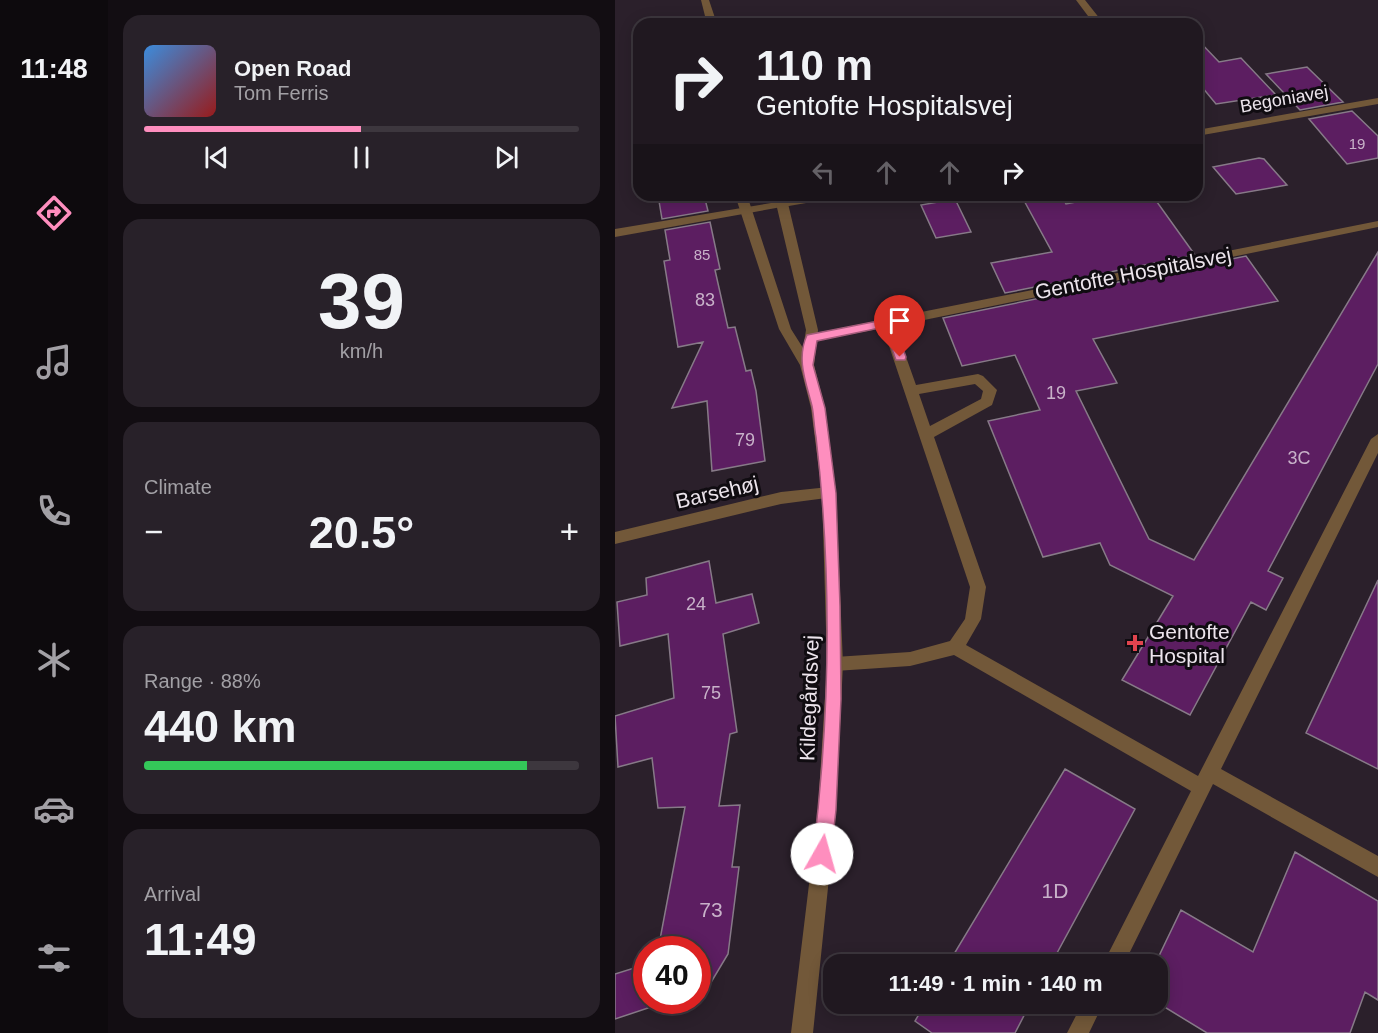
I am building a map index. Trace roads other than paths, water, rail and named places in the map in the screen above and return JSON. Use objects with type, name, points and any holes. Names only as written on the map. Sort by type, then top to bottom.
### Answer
[{"type":"street","points":[[705,0],[710,18]]},
{"type":"street","points":[[1080,0],[1094,18]]},
{"type":"street","name":"Begoniavej","points":[[1203,132],[1378,101]]},
{"type":"street","name":"Kildegårdsvej","points":[[743,201],[785,329],[807,365],[818,408],[829,493],[835,664],[827,810],[801,1033]]},
{"type":"street","points":[[615,233],[746,210],[778,201]]},
{"type":"street","name":"Kildegårdsvej","points":[[781,201],[812,330],[807,365]]},
{"type":"street","name":"Gentofte Hospitalsvej","points":[[811,338],[1378,224]]},
{"type":"street","points":[[835,664],[910,659],[955,647],[970,627],[978,608],[978,587],[888,322]]},
{"type":"street","points":[[912,391],[978,380],[990,390],[987,402],[927,434]]},
{"type":"street","points":[[1118,954],[1378,439]]},
{"type":"street","name":"Barsehøj","points":[[615,538],[781,498],[829,493]]},
{"type":"street","points":[[955,647],[1206,780],[1378,867]]},
{"type":"street","points":[[1078,1033],[1088,1014]]},
{"type":"place","name":"Gentofte Hospital","points":[[1135,643]]}]
